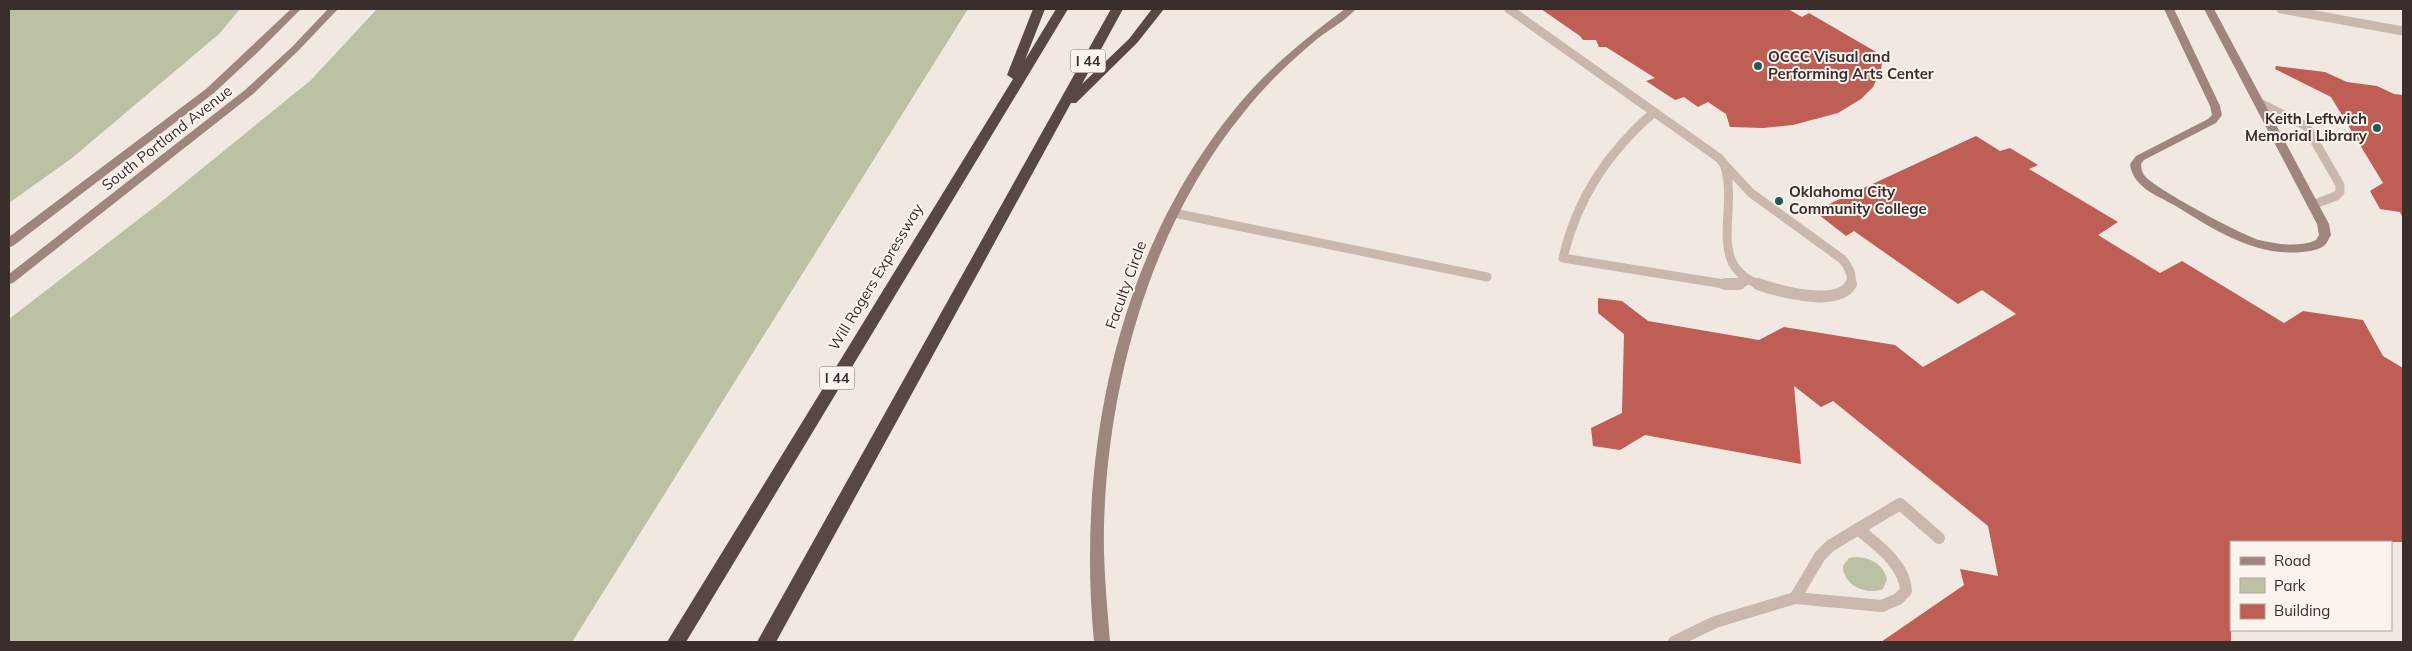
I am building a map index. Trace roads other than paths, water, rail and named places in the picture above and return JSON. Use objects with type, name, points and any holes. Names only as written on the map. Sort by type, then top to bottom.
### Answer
[{"type":"highway","points":[[998,114],[1039,9]]},
{"type":"highway","name":"Will Rogers Expressway","points":[[676,642],[1062,9]]},
{"type":"highway","name":"I 44","points":[[766,642],[1116,9]]},
{"type":"highway","points":[[1059,113],[1132,41],[1158,9]]},
{"type":"street","name":"South Portland Avenue","points":[[9,243],[210,90],[256,49],[296,9]]},
{"type":"street","name":"South Portland Avenue","points":[[9,280],[249,92],[295,49],[333,9]]},
{"type":"street","name":"Faculty Circle","points":[[1102,642],[1097,543],[1100,476],[1115,374],[1132,310],[1151,260],[1200,166],[1225,130],[1261,86],[1295,53],[1350,9]]},
{"type":"street","points":[[2169,9],[2212,99],[2217,115],[2212,121],[2195,128],[2140,158],[2135,164],[2136,172],[2142,181],[2155,190],[2233,234],[2253,242],[2278,247],[2298,249],[2313,247],[2321,242],[2325,230],[2209,9]]},
{"type":"lane","points":[[1509,9],[1724,163],[1751,193],[1842,259],[1848,267],[1852,281],[1846,292],[1830,296],[1769,288],[1747,280],[1733,267],[1729,254],[1731,184],[1724,163]]},
{"type":"lane","points":[[2281,9],[2403,31]]},
{"type":"lane","points":[[2258,102],[2306,126],[2340,185],[2340,192],[2336,196],[2312,205]]},
{"type":"lane","points":[[1654,112],[1627,135],[1606,161],[1585,196],[1566,241],[1563,258],[1730,286],[1741,284],[1747,280]]},
{"type":"lane","points":[[1174,213],[1487,277]]},
{"type":"lane","points":[[1795,598],[1820,556],[1830,546],[1900,504],[1939,538]]},
{"type":"lane","points":[[1674,642],[1715,622],[1795,598],[1882,606],[1894,603],[1906,589],[1901,569],[1858,529]]},
{"type":"place","name":"OCCC Visual and Performing Arts Center","points":[[1758,66]]},
{"type":"place","name":"Keith Leftwich Memorial Library","points":[[2377,128]]},
{"type":"place","name":"Oklahoma City Community College","points":[[1779,201]]}]
